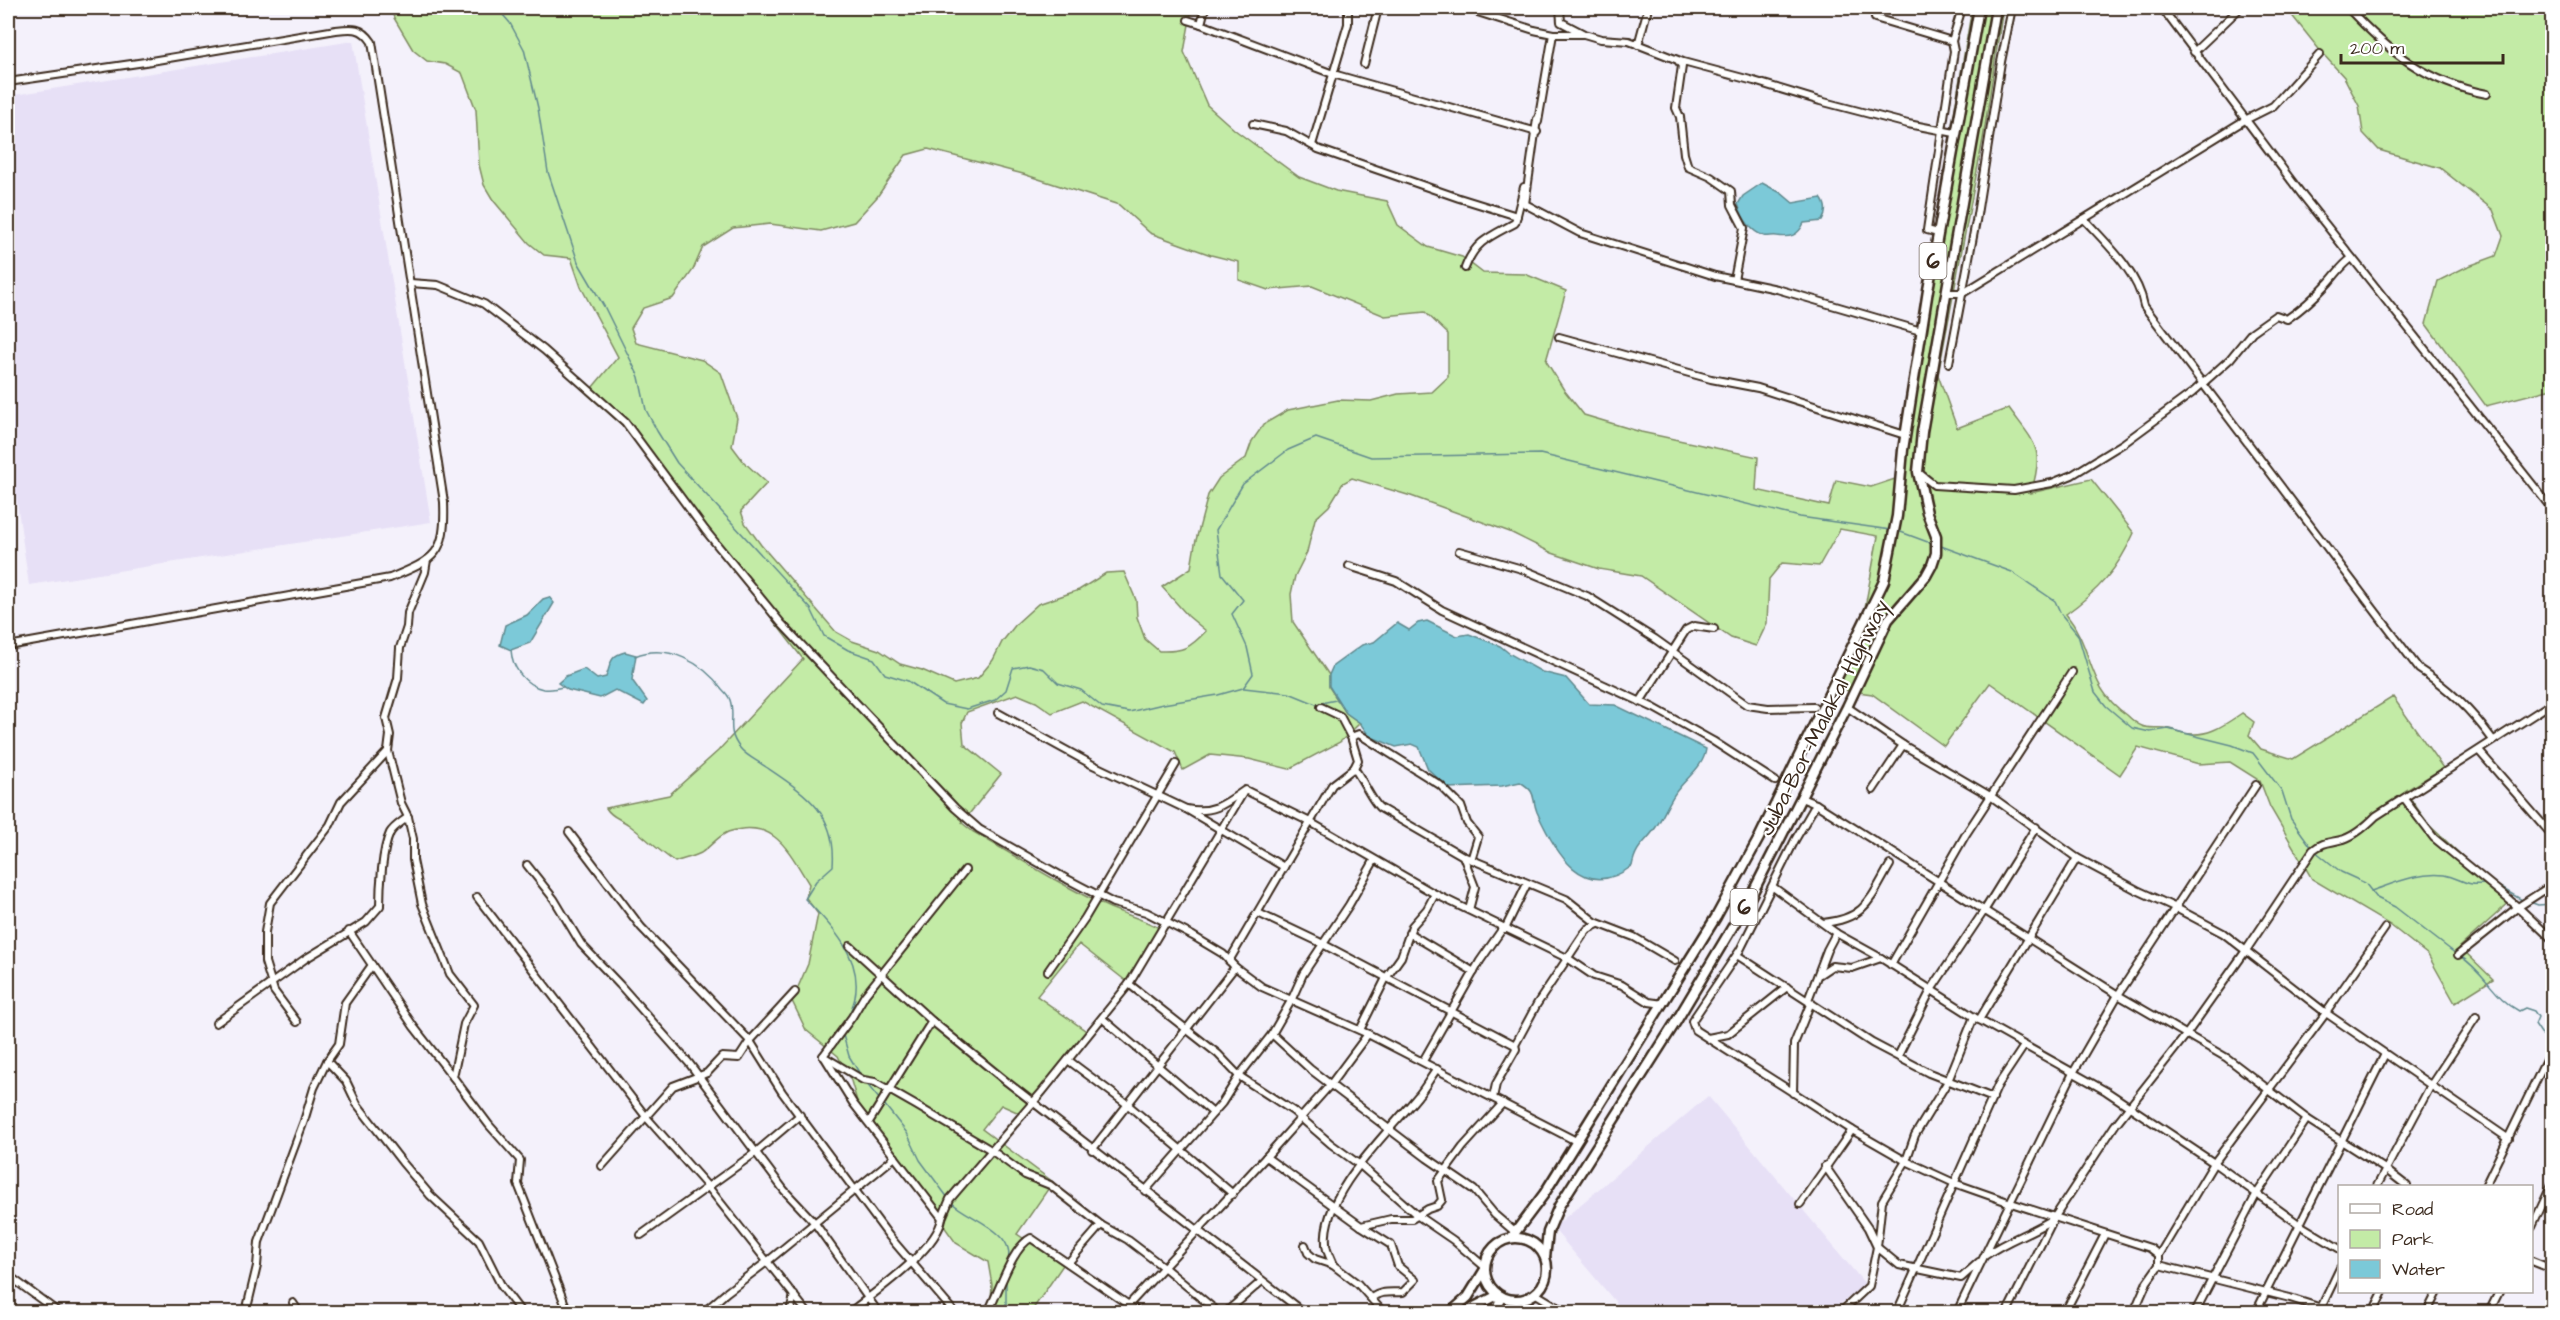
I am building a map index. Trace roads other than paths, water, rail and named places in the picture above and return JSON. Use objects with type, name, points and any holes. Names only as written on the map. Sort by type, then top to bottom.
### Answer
[{"type":"highway","name":"Juba-Bor-Malakal Highway","points":[[1450,1312],[1468,1297],[1485,1269],[1492,1248],[1514,1235],[1539,1201],[1716,917],[1765,828],[1884,581],[1897,516],[1905,435],[1938,233],[1979,8]]},
{"type":"highway","name":"Juba-Bor-Malakal Highway","points":[[1536,1294],[1547,1274],[1545,1257],[1548,1232],[1559,1206],[1713,962],[1751,896],[1847,707],[1888,620],[1926,576],[1936,553],[1936,536],[1927,513],[1918,472],[1922,432],[1996,8]]},
{"type":"highway","points":[[1514,1235],[1531,1242],[1545,1257]]},
{"type":"highway","points":[[1485,1269],[1489,1285],[1500,1296],[1516,1300],[1536,1294]]},
{"type":"highway","points":[[1464,1312],[1500,1296]]},
{"type":"main road","points":[[1495,1312],[1500,1296]]},
{"type":"street","points":[[1201,24],[1205,8]]},
{"type":"street","points":[[1312,145],[1348,24],[1348,8]]},
{"type":"street","points":[[1364,64],[1378,8]]},
{"type":"street","points":[[1465,8],[1534,30],[1553,34],[1584,34]]},
{"type":"street","points":[[1560,8],[1561,22],[1584,34],[1601,39],[1629,41],[1718,73],[1754,81],[1853,110],[1955,133]]},
{"type":"street","points":[[1638,45],[1648,8]]},
{"type":"street","points":[[1875,8],[1875,18],[1952,41]]},
{"type":"street","points":[[1938,233],[1927,230],[1954,51],[1952,41],[1962,8]]},
{"type":"street","points":[[1949,363],[2012,8]]},
{"type":"street","points":[[2162,8],[2352,258],[2553,509]]},
{"type":"street","points":[[2194,52],[2240,8]]},
{"type":"street","points":[[2348,8],[2372,33],[2410,65],[2463,90],[2487,94]]},
{"type":"street","points":[[1188,20],[1333,74],[1537,132]]},
{"type":"street","points":[[8,82],[336,30],[354,28],[361,30],[372,42],[444,502],[446,528],[437,552],[427,560],[390,578],[8,646]]},
{"type":"street","points":[[1465,268],[1471,252],[1484,240],[1515,223],[1537,132],[1538,112],[1553,34]]},
{"type":"street","points":[[1947,293],[1963,293],[2245,120],[2273,106],[2320,54]]},
{"type":"street","points":[[1679,62],[1682,66],[1676,108],[1680,117],[1683,154],[1688,167],[1712,177],[1731,191],[1732,205],[1744,228],[1734,280]]},
{"type":"street","points":[[1537,119],[1526,204],[1580,233],[1734,280],[1777,289],[1922,331]]},
{"type":"street","points":[[1253,124],[1286,131],[1312,145],[1459,198],[1517,216]]},
{"type":"street","points":[[2085,219],[2139,287],[2144,306],[2419,669],[2440,682],[2472,712],[2493,740]]},
{"type":"street","points":[[1918,472],[1934,485],[2014,490],[2052,483],[2072,475],[2124,443],[2202,383],[2230,359],[2252,332],[2276,315],[2287,319],[2313,299],[2352,258]]},
{"type":"street","points":[[410,283],[438,285],[484,304],[544,350],[625,422],[705,530],[782,623],[955,808],[979,829],[1113,903],[1146,912],[1193,936],[1223,954],[1235,967],[1262,987],[1360,1030],[1576,1141]]},
{"type":"street","points":[[1559,337],[1711,379],[1758,388],[1905,435]]},
{"type":"street","points":[[1459,551],[1522,569],[1587,596],[1630,622],[1747,705],[1768,708],[1814,706]]},
{"type":"street","points":[[427,560],[425,572],[408,613],[407,627],[400,648],[398,678],[386,718],[390,735],[388,751],[413,839],[413,860],[422,904],[450,974],[474,1005],[464,1024],[453,1077]]},
{"type":"street","points":[[1349,566],[1396,581],[1442,610],[1551,662],[1570,667],[1640,702],[1693,730],[1775,781]]},
{"type":"street","points":[[1640,702],[1689,628],[1698,626],[1714,629]]},
{"type":"street","points":[[1891,965],[1938,882],[2025,748],[2050,703],[2072,672]]},
{"type":"street","points":[[2007,1312],[2054,1218],[2128,1106],[2186,1035],[2247,949],[2313,849],[2322,842],[2345,839],[2479,752],[2493,740],[2553,703]]},
{"type":"street","points":[[1229,961],[1332,785],[1354,768],[1358,758],[1351,737],[1340,716],[1321,707]]},
{"type":"street","points":[[1847,707],[1903,745],[1992,797],[2077,858],[2137,891],[2174,907],[2223,933],[2247,949],[2326,1013],[2509,1139]]},
{"type":"street","points":[[998,713],[1091,764],[1186,809],[1284,867]]},
{"type":"street","points":[[1351,737],[1359,734],[1375,742],[1416,771],[1432,778],[1461,806],[1467,823],[1478,837],[1472,860]]},
{"type":"street","points":[[1873,790],[1903,745]]},
{"type":"street","points":[[297,1022],[274,991],[265,962],[265,932],[270,903],[330,825],[341,802],[388,751]]},
{"type":"street","points":[[2479,752],[2553,835]]},
{"type":"street","points":[[1048,971],[1160,796],[1176,764]]},
{"type":"street","points":[[1354,768],[1365,782],[1377,806],[1463,856],[1566,899],[1599,923],[1634,937],[1675,961]]},
{"type":"street","points":[[1957,1312],[2008,1202],[2073,1073],[2118,995],[2256,785]]},
{"type":"street","points":[[1245,790],[1310,822],[1374,861],[1435,894],[1569,959],[1594,976],[1622,985],[1648,1002],[1663,1004]]},
{"type":"street","points":[[1186,809],[1204,812],[1225,804],[1245,790]]},
{"type":"street","points":[[850,1312],[912,1262],[940,1229],[950,1199],[1034,1102],[1129,984],[1245,790]]},
{"type":"street","points":[[1801,798],[1816,804],[2118,995],[2227,1058],[2307,1119],[2406,1185]]},
{"type":"street","points":[[2404,799],[2434,838],[2553,939]]},
{"type":"street","points":[[1816,804],[1795,840],[1737,955],[1692,1021],[1695,1030],[1852,1130],[1906,1161],[1954,1183],[2150,1248],[2159,1255]]},
{"type":"street","points":[[216,1023],[366,922],[380,906],[380,889],[389,835],[408,817]]},
{"type":"street","points":[[1898,1056],[1931,990],[2036,827]]},
{"type":"street","points":[[569,832],[641,927],[750,1041],[782,1092],[854,1189],[954,1312]]},
{"type":"street","points":[[1463,856],[1475,887],[1468,910]]},
{"type":"street","points":[[1841,1312],[1869,1286],[1877,1247],[1882,1201],[1906,1161],[1915,1135],[1948,1081],[1976,1018],[2028,939],[2077,858]]},
{"type":"street","points":[[1145,1191],[1222,1103],[1239,1076],[1272,1034],[1303,974],[1374,861]]},
{"type":"street","points":[[527,865],[554,899],[580,944],[689,1063],[756,1153],[814,1222],[878,1312]]},
{"type":"street","points":[[1822,923],[1843,921],[1854,916],[1874,893],[1890,865]]},
{"type":"street","points":[[823,1056],[865,995],[965,870]]},
{"type":"street","points":[[1423,1061],[1474,972],[1504,928],[1527,884]]},
{"type":"street","points":[[2458,955],[2518,907],[2553,885]]},
{"type":"street","points":[[1773,887],[1836,933],[2128,1106],[2214,1164],[2256,1196],[2338,1248]]},
{"type":"street","points":[[1360,1030],[1386,978],[1401,957],[1409,933],[1435,894]]},
{"type":"street","points":[[477,897],[647,1118],[709,1188],[807,1312]]},
{"type":"street","points":[[1258,913],[1515,1046]]},
{"type":"street","points":[[1493,1098],[1496,1084],[1516,1049],[1515,1046],[1537,1004],[1588,929],[1599,923]]},
{"type":"street","points":[[2134,1312],[2147,1282],[2159,1265],[2159,1255],[2214,1164],[2268,1088],[2326,1013],[2385,928]]},
{"type":"street","points":[[349,932],[414,1027],[484,1119],[520,1160],[518,1184],[568,1312]]},
{"type":"street","points":[[1409,933],[1474,972]]},
{"type":"street","points":[[1794,1093],[1794,1044],[1817,976],[1836,933]]},
{"type":"street","points":[[850,946],[932,1021],[1092,1150],[1303,1312]]},
{"type":"street","points":[[1737,955],[1872,1043],[1948,1081],[1993,1098]]},
{"type":"street","points":[[1817,976],[1832,966],[1852,968],[1881,958]]},
{"type":"street","points":[[246,1312],[258,1266],[259,1242],[314,1088],[327,1061],[339,1044],[345,1003],[372,965]]},
{"type":"street","points":[[1092,1150],[1235,967]]},
{"type":"street","points":[[1129,984],[1218,1054],[1239,1076],[1302,1118],[1418,1216],[1453,1240],[1485,1269]]},
{"type":"street","points":[[1707,1038],[1728,1034],[1788,987]]},
{"type":"street","points":[[602,1166],[673,1086],[707,1073],[722,1057],[739,1058],[750,1041],[795,992]]},
{"type":"street","points":[[2377,1185],[2431,1085],[2476,1017]]},
{"type":"street","points":[[1102,1019],[1213,1113]]},
{"type":"street","points":[[868,1122],[932,1021]]},
{"type":"street","points":[[1272,1034],[1330,1084],[1444,1171],[1473,1190],[1514,1235]]},
{"type":"street","points":[[1122,1312],[1302,1118],[1368,1034]]},
{"type":"street","points":[[1897,1312],[1993,1098],[2006,1071],[2024,1046]]},
{"type":"street","points":[[2486,1185],[2553,1048]]},
{"type":"street","points":[[2256,1312],[2385,1054]]},
{"type":"street","points":[[823,1056],[863,1080],[875,1082],[890,1090],[991,1150],[1025,1175],[1050,1185],[1101,1225],[1128,1240],[1164,1267],[1218,1312]]},
{"type":"street","points":[[823,1056],[868,1122],[942,1218]]},
{"type":"street","points":[[1068,1060],[1127,1104],[1233,1194]]},
{"type":"street","points":[[327,1061],[346,1081],[357,1104],[430,1195],[479,1241],[502,1287],[521,1312]]},
{"type":"street","points":[[1333,1265],[1325,1246],[1329,1218],[1345,1186],[1388,1128],[1418,1096],[1437,1069]]},
{"type":"street","points":[[1361,1226],[1369,1223],[1412,1219],[1437,1206],[1442,1200],[1437,1181],[1503,1103]]},
{"type":"street","points":[[641,1235],[756,1153],[800,1115]]},
{"type":"street","points":[[2195,1312],[2256,1196],[2307,1119]]},
{"type":"street","points":[[1800,1204],[1852,1130]]},
{"type":"street","points":[[704,1312],[895,1157]]},
{"type":"street","points":[[1266,1158],[1391,1245],[1398,1266],[1415,1280],[1403,1292],[1388,1291],[1378,1293],[1371,1298]]},
{"type":"street","points":[[1826,1166],[1868,1228],[1877,1247],[1899,1265],[1917,1270],[1961,1278],[1985,1255],[2005,1241],[2036,1230],[2054,1218]]},
{"type":"street","points":[[2533,1225],[2553,1184]]},
{"type":"street","points":[[1068,1263],[1101,1225]]},
{"type":"street","points":[[2064,1312],[2105,1234]]},
{"type":"street","points":[[988,1312],[998,1295],[1007,1268],[1028,1239],[1068,1263],[1139,1312]]},
{"type":"street","points":[[1305,1245],[1308,1253],[1315,1259],[1333,1265],[1358,1284],[1383,1312]]},
{"type":"street","points":[[2533,1261],[2553,1269]]},
{"type":"street","points":[[2159,1265],[2290,1298],[2320,1310],[2334,1312]]},
{"type":"street","points":[[2320,1310],[2338,1272]]},
{"type":"street","points":[[8,1275],[58,1312]]},
{"type":"street","points":[[1227,1312],[1262,1281]]},
{"type":"street","points":[[2373,1312],[2382,1293]]},
{"type":"street","points":[[2427,1312],[2436,1293]]},
{"type":"street","points":[[2489,1312],[2498,1293]]},
{"type":"street","points":[[1536,1294],[1566,1312]]},
{"type":"street","points":[[790,1312],[794,1295]]},
{"type":"street","points":[[2547,1312],[2553,1300]]},
{"type":"street","points":[[293,1303],[299,1312]]},
{"type":"water","points":[[1762,183],[1781,193],[1793,203],[1821,198],[1826,210],[1822,221],[1804,223],[1799,231],[1790,236],[1759,234],[1747,223],[1738,204],[1743,196]]},
{"type":"water","points":[[549,597],[554,603],[530,643],[511,650],[500,645],[505,625],[527,615],[543,599]]},
{"type":"water","points":[[1427,621],[1457,636],[1469,634],[1500,646],[1542,672],[1566,678],[1589,704],[1615,705],[1706,749],[1700,765],[1676,792],[1656,827],[1638,849],[1632,866],[1615,876],[1599,879],[1585,876],[1573,868],[1553,843],[1537,812],[1532,792],[1526,786],[1520,782],[1502,786],[1448,788],[1428,769],[1419,747],[1412,744],[1396,747],[1369,736],[1360,723],[1346,713],[1329,686],[1329,675],[1333,666],[1362,645],[1374,642],[1397,623],[1409,630],[1418,623]]},
{"type":"water","points":[[625,652],[636,655],[632,680],[647,701],[644,705],[615,690],[600,698],[568,690],[558,683],[566,676],[584,669],[597,679],[606,677],[613,658]]},
{"type":"waterway","points":[[497,8],[510,23],[524,49],[538,108],[548,172],[578,262],[605,308],[639,377],[646,410],[677,463],[811,609],[824,636],[848,650],[874,659],[885,674],[908,681],[943,704],[967,709],[995,700],[1006,690],[1013,668],[1029,665],[1044,669],[1058,683],[1081,690],[1102,707],[1129,712],[1243,688],[1253,674],[1247,647],[1232,614],[1243,600],[1222,574],[1216,530],[1243,484],[1288,450],[1316,438],[1371,457],[1540,454],[1800,517],[1891,530]]},
{"type":"waterway","points":[[1898,531],[1933,544]]},
{"type":"waterway","points":[[1941,546],[2012,572],[2055,601],[2061,614],[2078,635],[2095,692],[2106,706],[2132,728],[2150,732],[2168,729],[2232,745],[2253,753],[2282,791],[2291,819],[2312,848]]},
{"type":"waterway","points":[[511,650],[517,669],[530,684],[545,689],[563,687]]},
{"type":"waterway","points":[[635,656],[660,652],[672,654],[684,658],[705,671],[729,699],[732,706],[733,735],[740,748],[806,796],[824,819],[830,832],[833,866],[816,881],[805,899],[834,930],[854,968],[855,997],[847,1019]]},
{"type":"waterway","points":[[1244,688],[1289,693],[1316,704],[1336,700]]},
{"type":"waterway","points":[[2315,851],[2341,872],[2365,883],[2377,898],[2395,907],[2456,954]]},
{"type":"waterway","points":[[2371,891],[2407,879],[2435,874],[2450,876],[2467,883],[2485,884]]},
{"type":"waterway","points":[[2498,886],[2522,900]]},
{"type":"waterway","points":[[2530,902],[2538,905],[2552,904]]},
{"type":"waterway","points":[[2460,956],[2469,962],[2510,1006],[2519,1011],[2525,1008],[2534,1011],[2538,1017],[2535,1024],[2543,1036],[2552,1036]]},
{"type":"waterway","points":[[843,1035],[849,1056],[860,1074]]},
{"type":"waterway","points":[[866,1083],[880,1100]]},
{"type":"waterway","points":[[884,1104],[907,1133],[920,1160],[948,1198]]},
{"type":"waterway","points":[[951,1202],[998,1234],[1009,1251],[1008,1261]]},
{"type":"waterway","points":[[1006,1277],[1006,1312]]}]
